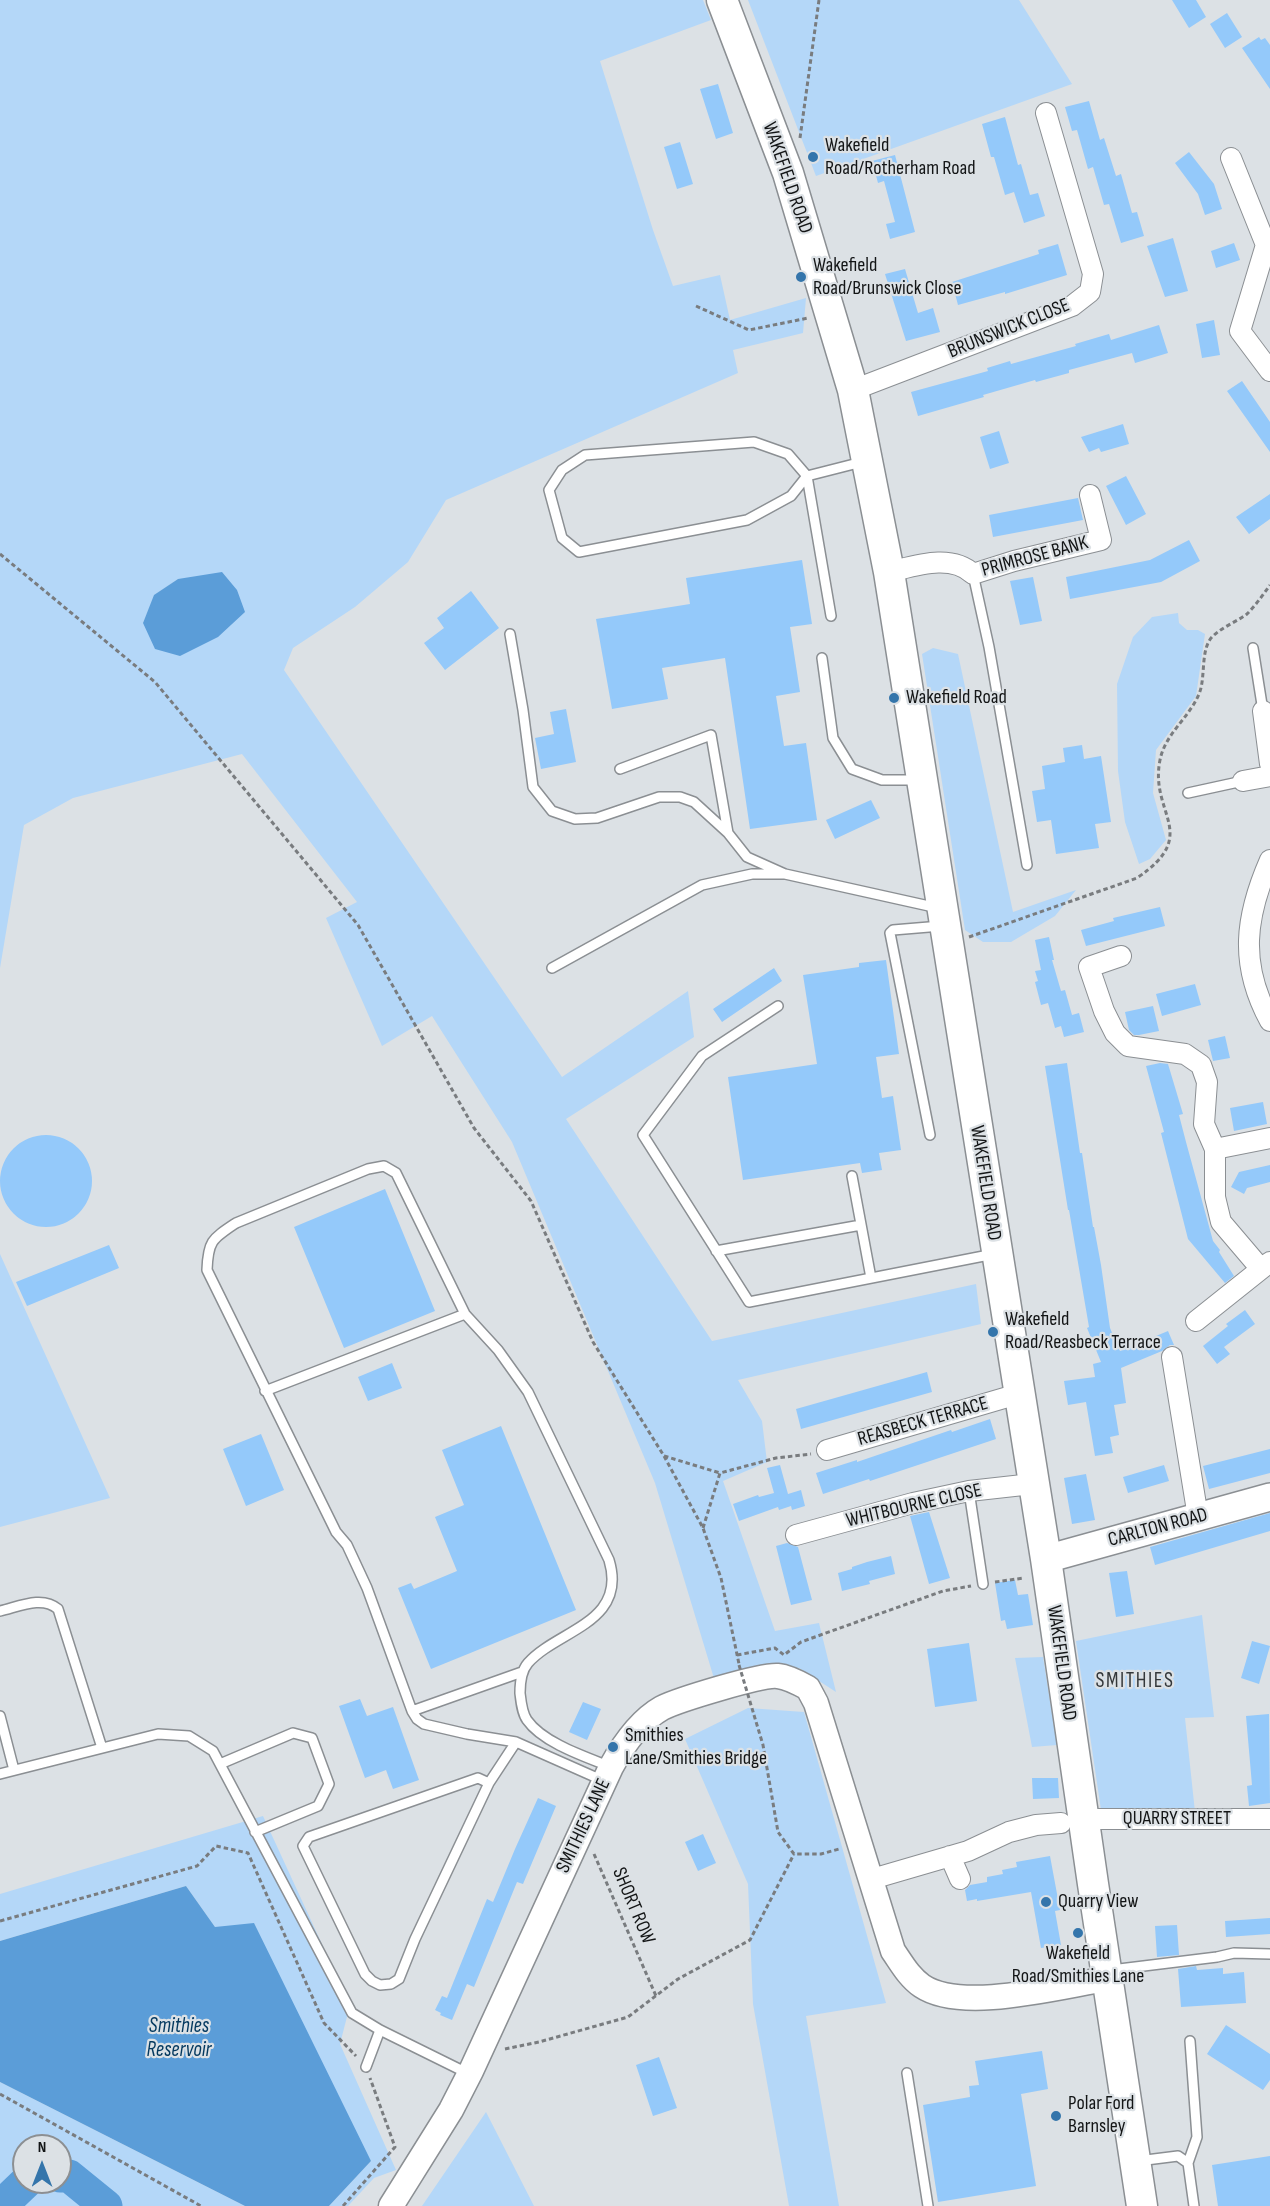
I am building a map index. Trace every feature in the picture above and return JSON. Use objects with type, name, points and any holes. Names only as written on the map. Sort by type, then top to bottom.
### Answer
[{"type":"main road","name":"WAKEFIELD ROAD","points":[[722,0],[788,173],[853,390],[889,572],[1047,1567],[1073,1821],[1107,1974],[1142,2206]]},
{"type":"main road","name":"CARLTON ROAD","points":[[1047,1567],[1198,1517],[1270,1497]]},
{"type":"street","name":"BRUNSWICK CLOSE","points":[[853,390],[1072,306],[1090,292],[1093,274],[1046,113]]},
{"type":"street","points":[[1231,158],[1266,245],[1240,331],[1270,371]]},
{"type":"street","name":"PRIMROSE BANK","points":[[889,572],[941,562],[968,568],[973,574],[1014,561],[1101,540],[1090,495]]},
{"type":"street","points":[[1263,711],[1270,764]]},
{"type":"street","points":[[1244,781],[1270,776]]},
{"type":"street","points":[[1270,860],[1256,895],[1248,930],[1250,969],[1259,998],[1270,1020]]},
{"type":"street","points":[[1121,956],[1089,967],[1104,1011],[1115,1033],[1128,1046],[1185,1054],[1201,1065],[1207,1082],[1204,1124],[1215,1149],[1215,1197],[1221,1222],[1265,1265],[1196,1321]]},
{"type":"street","points":[[1215,1149],[1270,1138]]},
{"type":"street","points":[[1172,1358],[1198,1517]]},
{"type":"street","name":"REASBECK TERRACE","points":[[827,1450],[1018,1394]]},
{"type":"street","name":"WHITBOURNE CLOSE","points":[[796,1535],[913,1503],[969,1491],[1032,1484]]},
{"type":"street","name":"SMITHIES LANE","points":[[391,2206],[451,2110],[625,1742],[662,1708],[747,1681],[777,1676],[808,1688],[816,1703],[893,1951],[908,1973],[923,1986],[943,1995],[965,1999],[988,1998],[1107,1974]]},
{"type":"street","name":"QUARRY STREET","points":[[1073,1821],[1270,1819]]},
{"type":"street","points":[[872,1879],[968,1851],[1009,1832],[1036,1825],[1073,1821]]},
{"type":"street","points":[[950,1856],[960,1879]]},
{"type":"lane","points":[[831,616],[807,476],[788,454],[754,442],[585,454],[562,470],[549,490],[562,538],[579,552],[747,520],[791,496],[807,476],[867,460]]},
{"type":"lane","points":[[973,574],[990,647],[1027,865]]},
{"type":"lane","points":[[510,634],[533,787],[552,811],[575,819],[597,818],[659,797],[680,797],[694,802],[728,833],[747,857],[785,874],[946,926]]},
{"type":"lane","points":[[1253,648],[1263,711]]},
{"type":"lane","points":[[822,658],[833,738],[852,769],[882,780],[923,780]]},
{"type":"lane","points":[[620,769],[711,735],[728,833]]},
{"type":"lane","points":[[1188,793],[1244,781]]},
{"type":"lane","points":[[552,968],[702,885],[752,874],[785,874]]},
{"type":"lane","points":[[930,1136],[890,933],[894,930],[946,926]]},
{"type":"lane","points":[[778,1006],[702,1056],[643,1135],[749,1302],[996,1253]]},
{"type":"lane","points":[[384,1166],[396,1173],[465,1314],[498,1350],[528,1392],[609,1560],[613,1572],[608,1596],[601,1608],[586,1625],[527,1663],[520,1682],[522,1706],[526,1719],[532,1726],[608,1774],[516,1742],[424,1724],[417,1719],[412,1711],[367,1588],[347,1545],[336,1532],[207,1270],[208,1249],[218,1235],[236,1223],[368,1169],[384,1166]]},
{"type":"lane","points":[[852,1176],[871,1278]]},
{"type":"lane","points":[[716,1251],[861,1225]]},
{"type":"lane","points":[[266,1390],[465,1314]]},
{"type":"lane","points":[[969,1491],[983,1584]]},
{"type":"lane","points":[[0,1611],[36,1602],[49,1604],[58,1609],[102,1748]]},
{"type":"lane","points":[[412,1711],[522,1672]]},
{"type":"lane","points":[[0,1716],[14,1770]]},
{"type":"lane","points":[[220,1764],[292,1733],[312,1738],[329,1784],[318,1806],[255,1832]]},
{"type":"lane","points":[[0,1774],[158,1734],[189,1737],[213,1751],[352,2013],[380,2031],[459,2069],[475,2061]]},
{"type":"lane","points":[[489,1783],[478,1778],[309,1837],[305,1841],[303,1846],[364,1974],[372,1981],[380,1985],[391,1984],[399,1979],[413,1944],[489,1783],[516,1742]]},
{"type":"lane","points":[[1107,1974],[1234,1953],[1270,1954]]},
{"type":"lane","points":[[366,2067],[380,2031]]},
{"type":"lane","points":[[1190,2040],[1197,2137],[1188,2163],[1194,2206]]},
{"type":"lane","points":[[907,2073],[928,2206]]},
{"type":"lane","points":[[1136,2162],[1178,2156],[1188,2163]]},
{"type":"path","points":[[788,173],[802,133],[819,0]]},
{"type":"path","points":[[696,306],[749,330],[830,314]]},
{"type":"path","points":[[0,554],[155,682],[358,925],[474,1128],[531,1201],[593,1342],[664,1456],[703,1528],[721,1578],[737,1655],[763,1745],[778,1832],[794,1854]]},
{"type":"path","points":[[946,926],[1137,878],[1152,868],[1168,847],[1171,837],[1159,780],[1159,762],[1164,746],[1199,694],[1203,680],[1204,659],[1211,638],[1247,613],[1270,585]]},
{"type":"path","points":[[664,1456],[720,1473],[776,1458],[809,1455],[827,1450]]},
{"type":"path","points":[[703,1528],[720,1473]]},
{"type":"path","points":[[737,1655],[775,1648],[784,1655],[801,1642],[943,1591],[983,1584],[1047,1567]]},
{"type":"path","name":"SHORT ROW","points":[[583,1827],[656,1996]]},
{"type":"path","points":[[794,1854],[821,1854],[861,1843]]},
{"type":"path","points":[[0,1921],[197,1866],[216,1846],[248,1853],[324,2023],[366,2067],[395,2146],[343,2206]]},
{"type":"path","points":[[475,2061],[628,2016],[678,1979],[750,1940],[794,1854]]},
{"type":"path","points":[[0,2094],[201,2206]]},
{"type":"shaded area","points":[[0,0],[703,0],[711,20],[600,61],[673,286],[720,275],[730,320],[806,298],[803,333],[733,350],[738,373],[446,500],[408,562],[355,607],[293,648],[284,670],[562,1077],[688,991],[694,1037],[566,1119],[712,1341],[976,1284],[981,1324],[738,1380],[762,1421],[767,1462],[723,1481],[775,1631],[819,1623],[836,1692],[799,1668],[716,1685],[655,1483],[512,1142],[432,1016],[382,1046],[326,918],[357,902],[242,754],[73,798],[24,825],[0,968]],"holes":[[[178,579],[143,623],[155,595]]]},
{"type":"shaded area","points":[[748,0],[1019,0],[1072,84],[816,176]]},
{"type":"shaded area","points":[[1178,613],[1179,623],[1187,630],[1198,630],[1205,634],[1196,696],[1156,750],[1153,793],[1166,840],[1150,859],[1139,864],[1125,822],[1118,771],[1117,684],[1133,637],[1152,617]]},
{"type":"shaded area","points":[[933,648],[958,654],[1013,912],[1076,890],[1055,916],[1011,942],[983,942],[965,930],[922,654]]},
{"type":"shaded area","points":[[0,1254],[110,1498],[0,1527]]},
{"type":"shaded area","points":[[1202,1615],[1214,1717],[1185,1718],[1195,1812],[1101,1810],[1076,1641]]},
{"type":"shaded area","points":[[1043,1657],[1057,1745],[1032,1747],[1015,1658]]},
{"type":"shaded area","points":[[748,1708],[804,1712],[886,2003],[806,2016],[839,2206],[789,2206],[753,2004],[748,1884],[685,1739]]},
{"type":"shaded area","points":[[263,1816],[350,2005],[340,2044],[396,2170],[374,2178],[348,2206],[329,2206],[371,2161],[186,1886],[0,1941],[0,1894]]},
{"type":"shaded area","points":[[0,2082],[245,2206],[0,2206]]},
{"type":"shaded area","points":[[486,2112],[534,2206],[422,2206]]},
{"type":"water","points":[[222,572],[237,590],[245,612],[218,637],[180,656],[155,649],[143,623],[154,595],[178,579]]},
{"type":"water","name":"Smithies Reservoir","points":[[186,1886],[215,1927],[254,1923],[371,2161],[329,2206],[245,2206],[0,2082],[0,1941]]},
{"type":"building","points":[[1172,0],[1196,0],[1206,17],[1189,28]]},
{"type":"building","points":[[1227,13],[1242,37],[1225,48],[1210,24]]},
{"type":"building","points":[[1259,37],[1261,40],[1265,38],[1270,45],[1270,89],[1242,48]]},
{"type":"building","points":[[718,84],[733,133],[716,139],[700,89]]},
{"type":"building","points":[[1089,101],[1100,140],[1104,138],[1116,176],[1121,174],[1132,213],[1137,212],[1144,236],[1121,243],[1109,204],[1104,205],[1093,167],[1088,169],[1077,130],[1072,131],[1065,107]]},
{"type":"building","points":[[1005,117],[1018,165],[1021,164],[1030,195],[1038,193],[1045,216],[1024,223],[1014,192],[1005,195],[982,124]]},
{"type":"building","points":[[680,142],[693,184],[677,189],[664,147]]},
{"type":"building","points":[[1189,152],[1214,184],[1222,209],[1205,215],[1198,194],[1175,163]]},
{"type":"building","points":[[895,155],[915,232],[890,239],[886,224],[895,222],[884,181],[878,183],[872,161]]},
{"type":"building","points":[[1173,238],[1188,291],[1165,297],[1147,246]]},
{"type":"building","points":[[1234,243],[1240,260],[1216,268],[1211,251]]},
{"type":"building","points":[[1058,244],[1067,275],[1005,294],[1005,292],[958,305],[952,282],[1039,254],[1038,250]]},
{"type":"building","points":[[905,269],[918,313],[933,308],[940,332],[906,341],[885,274]]},
{"type":"building","points":[[1214,320],[1220,355],[1202,358],[1196,324]]},
{"type":"building","points":[[1159,325],[1168,353],[1135,363],[1132,353],[918,416],[911,392],[988,371],[987,368],[1010,361],[1011,364],[1076,346],[1075,344],[1109,334],[1111,340]]},
{"type":"building","points":[[1242,381],[1270,422],[1270,452],[1227,391]]},
{"type":"building","points":[[1123,424],[1129,444],[1101,452],[1099,448],[1089,452],[1081,437]]},
{"type":"building","points":[[999,431],[1009,463],[990,469],[980,437]]},
{"type":"building","points":[[1126,476],[1146,514],[1126,525],[1106,486]]},
{"type":"building","points":[[1270,494],[1270,519],[1249,534],[1236,517]]},
{"type":"building","points":[[1078,498],[1083,520],[993,537],[989,515]]},
{"type":"building","points":[[1189,540],[1200,561],[1161,582],[1070,599],[1066,577],[1150,560]]},
{"type":"building","points":[[802,560],[812,624],[790,627],[800,692],[776,696],[784,746],[806,743],[817,820],[750,829],[725,658],[662,668],[668,699],[612,709],[596,619],[690,604],[686,578]]},
{"type":"building","points":[[1033,577],[1042,621],[1020,625],[1010,581]]},
{"type":"building","points":[[471,591],[499,628],[445,670],[424,643],[444,628],[437,618]]},
{"type":"building","points":[[566,709],[576,762],[541,769],[535,738],[554,734],[550,712]]},
{"type":"building","points":[[1082,745],[1084,759],[1101,756],[1111,822],[1095,824],[1099,848],[1056,854],[1051,820],[1037,822],[1032,791],[1045,789],[1042,766],[1065,762],[1063,748]]},
{"type":"building","points":[[871,800],[880,818],[835,839],[826,820]]},
{"type":"building","points":[[1160,907],[1165,926],[1086,946],[1081,930],[1114,921],[1113,918]]},
{"type":"building","points":[[1049,937],[1054,960],[1052,960],[1061,991],[1065,990],[1072,1015],[1079,1013],[1084,1032],[1064,1037],[1061,1026],[1055,1028],[1048,1003],[1041,1005],[1035,982],[1038,981],[1035,971],[1041,970],[1035,940]]},
{"type":"building","points":[[886,960],[899,1054],[876,1057],[882,1098],[893,1096],[901,1150],[879,1153],[882,1170],[862,1173],[860,1163],[743,1180],[728,1077],[817,1064],[803,975],[859,967],[859,963]]},
{"type":"building","points":[[774,968],[782,981],[722,1022],[713,1009]]},
{"type":"building","points":[[1195,984],[1201,1005],[1162,1016],[1156,994]]},
{"type":"building","points":[[1153,1006],[1159,1031],[1134,1035],[1129,1030],[1125,1012]]},
{"type":"building","points":[[1225,1036],[1230,1058],[1213,1061],[1208,1040]]},
{"type":"building","points":[[1067,1063],[1110,1328],[1120,1351],[1168,1331],[1174,1345],[1121,1368],[1126,1403],[1114,1405],[1119,1435],[1110,1437],[1113,1453],[1095,1456],[1086,1402],[1068,1405],[1064,1381],[1095,1377],[1093,1364],[1101,1362],[1087,1328],[1089,1327],[1045,1066]]},
{"type":"building","points":[[1168,1064],[1183,1114],[1179,1115],[1213,1241],[1234,1276],[1225,1283],[1188,1239],[1161,1133],[1164,1132],[1146,1066]]},
{"type":"building","points":[[1263,1102],[1267,1124],[1234,1131],[1230,1108]]},
{"type":"building","points":[[46,1135],[64,1138],[79,1148],[89,1163],[92,1181],[89,1199],[79,1214],[64,1224],[46,1227],[28,1224],[13,1214],[3,1199],[0,1181],[3,1163],[13,1148],[28,1138]]},
{"type":"building","points":[[1270,1165],[1270,1182],[1247,1188],[1244,1194],[1231,1187],[1239,1172]]},
{"type":"building","points":[[385,1189],[435,1311],[344,1348],[294,1227]]},
{"type":"building","points":[[109,1245],[119,1268],[27,1306],[16,1282]]},
{"type":"building","points":[[1245,1310],[1255,1324],[1224,1347],[1230,1354],[1217,1364],[1203,1346]]},
{"type":"building","points":[[392,1363],[402,1388],[368,1401],[358,1377]]},
{"type":"building","points":[[927,1372],[932,1392],[801,1429],[796,1409]]},
{"type":"building","points":[[990,1419],[996,1439],[870,1481],[869,1479],[823,1494],[816,1473]]},
{"type":"building","points":[[501,1426],[576,1610],[431,1669],[398,1588],[411,1583],[414,1589],[457,1571],[435,1517],[464,1505],[442,1450]]},
{"type":"building","points":[[261,1434],[284,1490],[246,1506],[223,1449]]},
{"type":"building","points":[[1270,1449],[1270,1473],[1209,1489],[1203,1466]]},
{"type":"building","points":[[780,1465],[788,1494],[801,1490],[805,1506],[792,1510],[791,1506],[779,1510],[778,1507],[739,1521],[733,1504],[758,1495],[759,1497],[774,1493],[767,1468]]},
{"type":"building","points":[[1164,1465],[1169,1481],[1128,1493],[1123,1477]]},
{"type":"building","points":[[1086,1474],[1095,1520],[1072,1524],[1064,1478]]},
{"type":"building","points":[[929,1512],[950,1578],[929,1584],[910,1516]]},
{"type":"building","points":[[1270,1513],[1270,1531],[1155,1565],[1150,1547]]},
{"type":"building","points":[[787,1543],[798,1547],[812,1600],[791,1605],[776,1546]]},
{"type":"building","points":[[891,1556],[895,1574],[869,1581],[870,1584],[842,1591],[838,1573]]},
{"type":"building","points":[[1127,1571],[1134,1614],[1116,1617],[1109,1573]]},
{"type":"building","points":[[1015,1580],[1018,1595],[1028,1594],[1033,1625],[1007,1629],[1005,1620],[1001,1621],[995,1583]]},
{"type":"building","points":[[1252,1641],[1270,1646],[1259,1684],[1241,1678]]},
{"type":"building","points":[[969,1643],[977,1701],[935,1707],[927,1649]]},
{"type":"building","points":[[360,1699],[367,1716],[393,1707],[419,1780],[393,1789],[386,1770],[365,1778],[339,1706]]},
{"type":"building","points":[[583,1702],[601,1709],[587,1740],[569,1732]]},
{"type":"building","points":[[1269,1714],[1270,1803],[1249,1806],[1247,1786],[1252,1785],[1246,1716]]},
{"type":"building","points":[[1032,1778],[1058,1778],[1059,1798],[1033,1799]]},
{"type":"building","points":[[538,1798],[556,1806],[523,1884],[517,1882],[474,1987],[467,1984],[452,2020],[440,2015],[441,2013],[435,2010],[442,1996],[447,1998],[487,1899],[493,1902]]},
{"type":"building","points":[[703,1834],[716,1863],[698,1871],[685,1842]]},
{"type":"building","name":"Quarry View","points":[[1050,1856],[1060,1910],[1055,1911],[1061,1945],[1041,1948],[1031,1892],[967,1901],[965,1890],[970,1885],[987,1882],[987,1877],[1003,1874],[1002,1870],[1017,1867],[1016,1862]]},
{"type":"building","points":[[1270,1918],[1270,1934],[1226,1937],[1225,1921]]},
{"type":"building","points":[[1177,1925],[1179,1955],[1157,1957],[1155,1926]]},
{"type":"building","points":[[1196,1966],[1197,1970],[1223,1968],[1223,1974],[1244,1972],[1246,2003],[1181,2007],[1178,1969]]},
{"type":"building","points":[[1226,2025],[1270,2054],[1270,2080],[1263,2090],[1207,2054]]},
{"type":"building","points":[[1042,2051],[1048,2089],[1021,2094],[1036,2186],[938,2202],[923,2105],[970,2097],[969,2086],[979,2085],[975,2061]]},
{"type":"building","points":[[659,2057],[677,2108],[653,2116],[636,2065]]},
{"type":"building","points":[[1270,2156],[1270,2206],[1218,2206],[1212,2165]]},
{"type":"waterway","points":[[72,2178],[106,2206]]},
{"type":"waterway","points":[[1,2206],[14,2194]]},
{"type":"place","name":"Wakefield Road/Rotherham Road","points":[[813,157]]},
{"type":"place","name":"Wakefield Road/Brunswick Close","points":[[801,277]]},
{"type":"place","name":"Wakefield Road","points":[[894,698]]},
{"type":"place","name":"Wakefield Road/Reasbeck Terrace","points":[[993,1332]]},
{"type":"place","name":"Smithies Lane/Smithies Bridge","points":[[613,1747]]},
{"type":"place","name":"Quarry View","points":[[1046,1902]]},
{"type":"place","name":"Wakefield Road/Smithies Lane","points":[[1078,1933]]},
{"type":"place","name":"Polar Ford Barnsley","points":[[1056,2116]]},
{"type":"district","name":"SMITHIES","points":[[1135,1682]]}]
